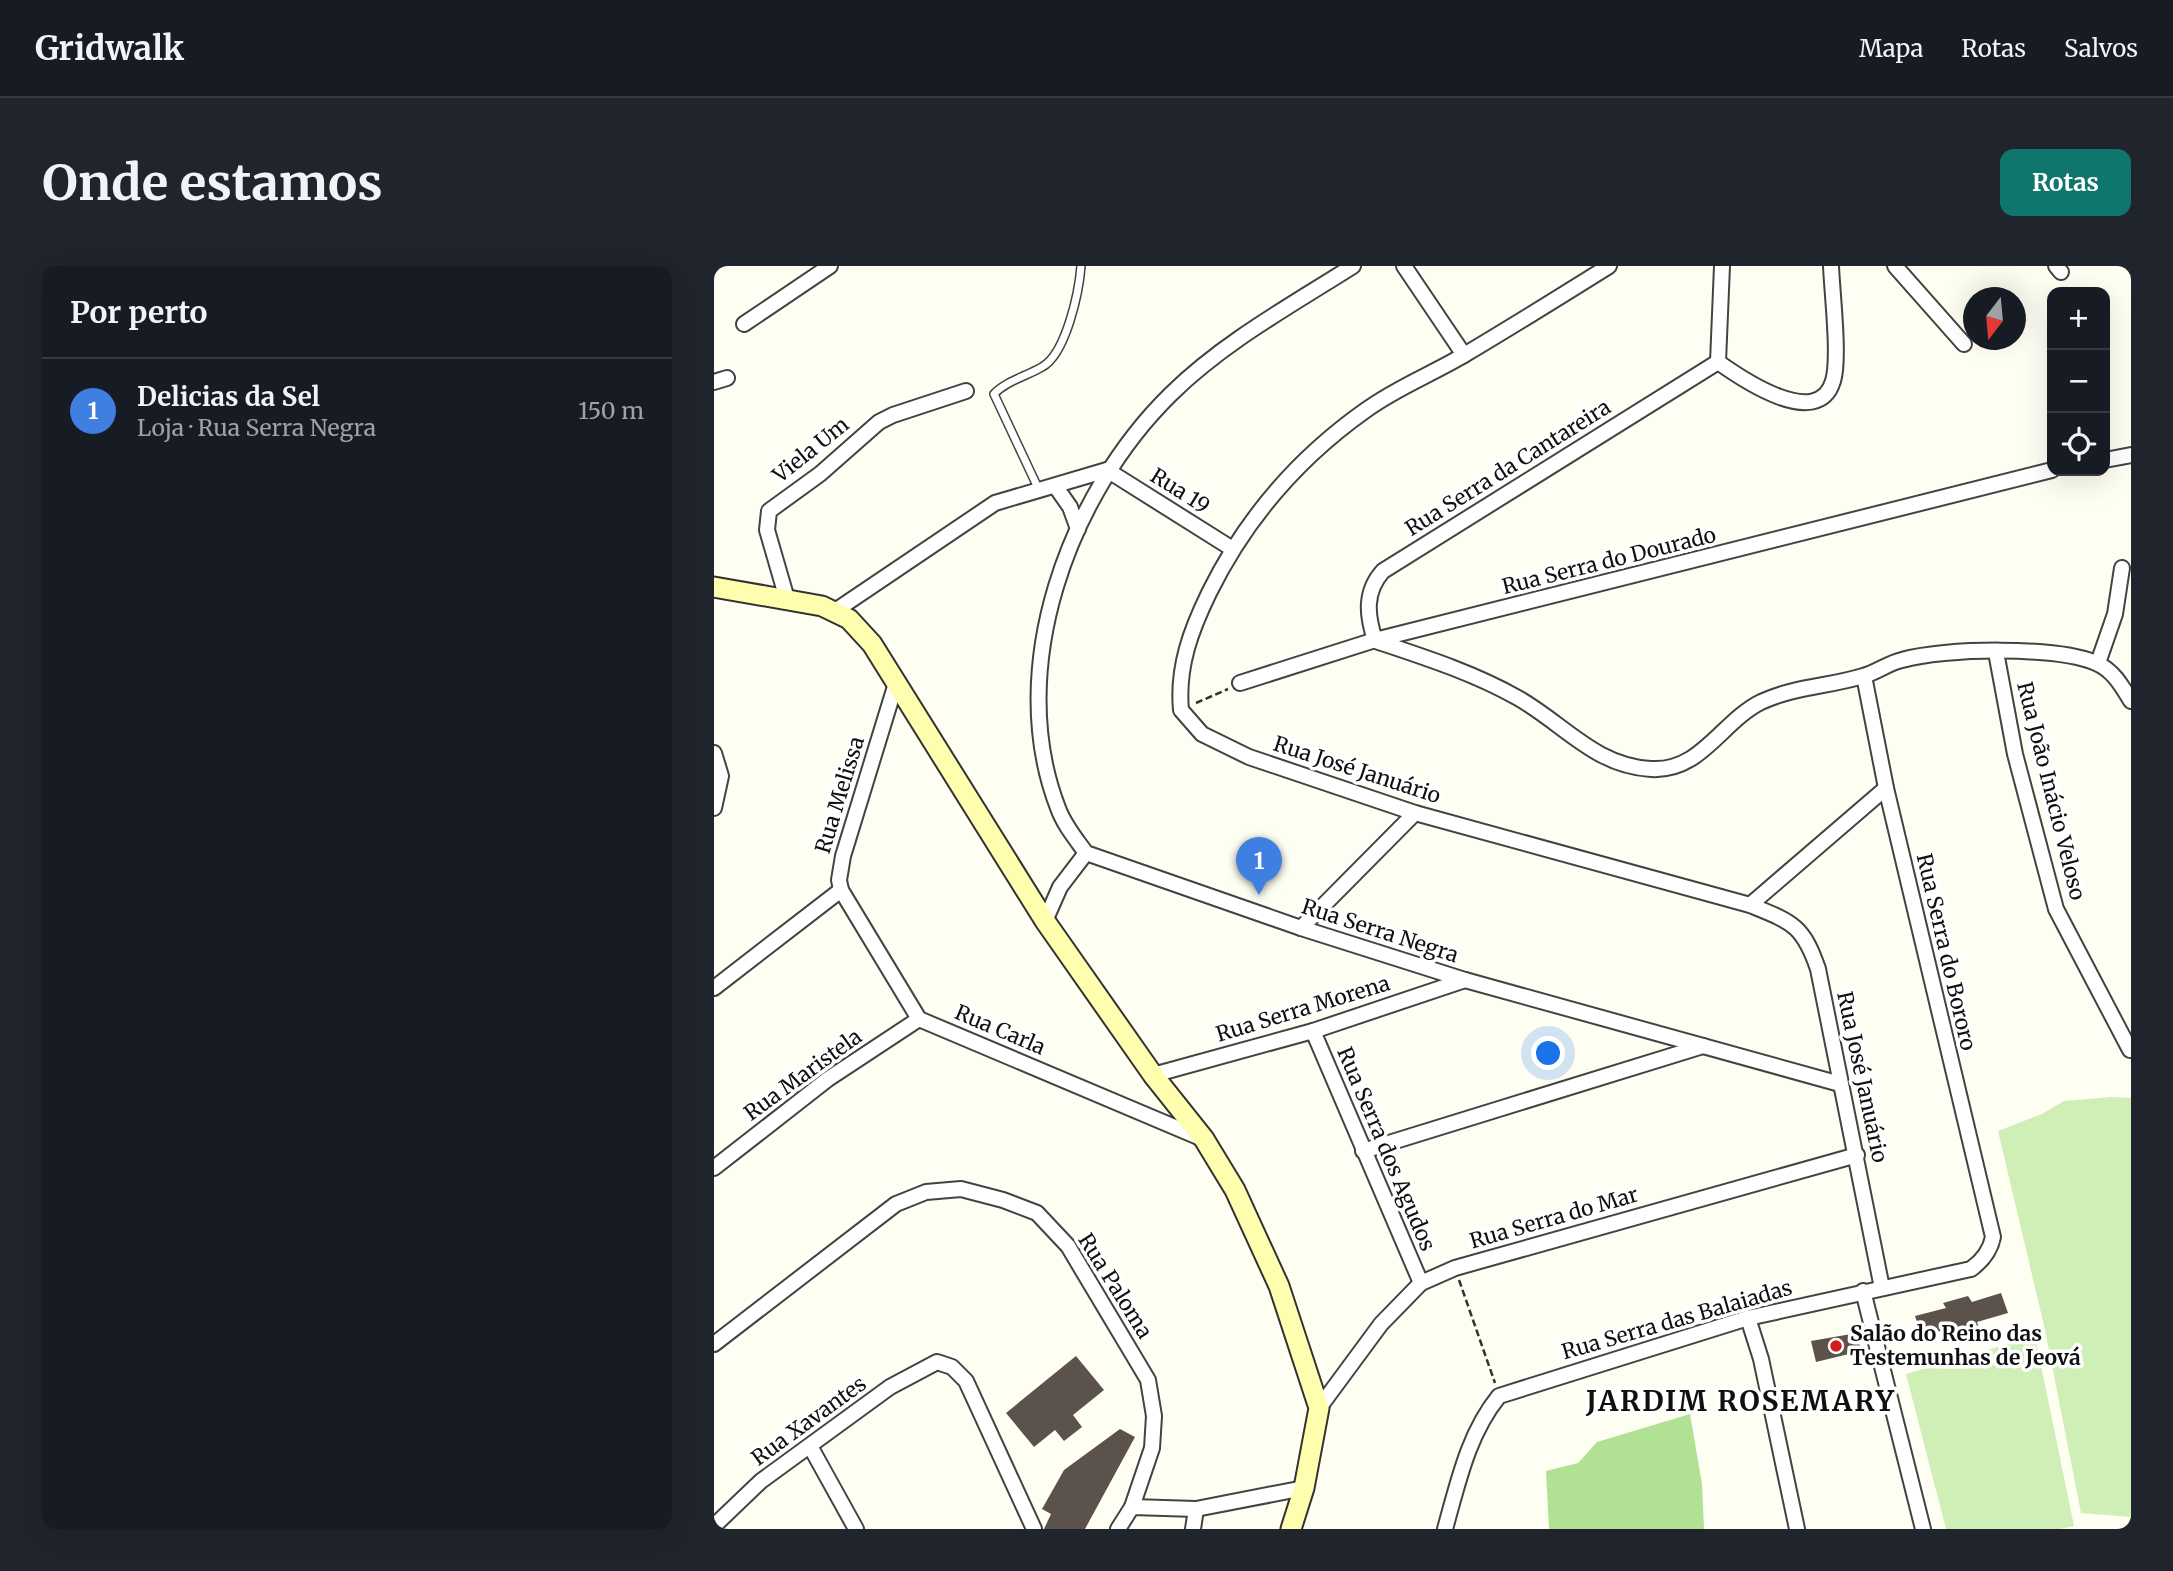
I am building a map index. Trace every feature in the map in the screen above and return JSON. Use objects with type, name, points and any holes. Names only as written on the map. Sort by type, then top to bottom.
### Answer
[{"type":"street","points":[[744,324],[830,266]]},
{"type":"street","points":[[1045,921],[1060,887],[1086,853],[1058,810],[1040,736],[1039,685],[1050,611],[1078,529],[1107,470],[1169,396],[1216,353],[1353,266]]},
{"type":"street","points":[[1404,266],[1464,355]]},
{"type":"street","points":[[1181,710],[1182,664],[1191,634],[1231,548],[1272,492],[1316,450],[1367,409],[1464,355],[1609,266]]},
{"type":"street","points":[[1722,266],[1718,362],[1752,384],[1796,402],[1808,404],[1824,396],[1834,378],[1831,266]]},
{"type":"street","points":[[1895,266],[1963,343]]},
{"type":"street","name":"Rua Serra da Cantareira","points":[[1375,640],[1368,601],[1371,589],[1382,571],[1718,362]]},
{"type":"street","name":"Viela Um","points":[[787,599],[767,530],[769,511],[820,474],[879,422],[966,391]]},
{"type":"street","points":[[2110,459],[2131,455]]},
{"type":"street","points":[[835,611],[972,516],[1011,496],[1056,487],[1107,470]]},
{"type":"street","name":"Rua 19","points":[[1107,470],[1231,548]]},
{"type":"street","name":"Rua Serra do Dourado","points":[[1240,683],[1375,640],[2047,471]]},
{"type":"street","points":[[1056,487],[1070,507],[1078,529]]},
{"type":"street","points":[[2098,663],[2115,614],[2122,568]]},
{"type":"street","points":[[714,587],[763,598],[787,599],[835,611],[849,619],[872,644],[897,680],[1045,921],[1153,1075],[1204,1139],[1235,1190],[1279,1286],[1319,1408],[1304,1488],[1291,1529]]},
{"type":"street","points":[[1375,640],[1489,683],[1521,699],[1601,756],[1650,769],[1681,765],[1693,759],[1756,704],[1788,690],[1864,676],[1901,660],[1996,652],[2062,654],[2098,663],[2110,672],[2131,701]]},
{"type":"street","name":"Rua João Inácio Veloso","points":[[1996,652],[2015,754],[2056,909],[2130,1050]]},
{"type":"street","name":"Rua Serra do Bororo","points":[[1864,676],[1886,788],[1993,1237]]},
{"type":"street","name":"Rua Melissa","points":[[841,890],[839,880],[843,856],[897,680]]},
{"type":"street","name":"Rua José Januário","points":[[1181,710],[1202,734],[1219,745],[1415,813],[1750,905],[1779,917],[1806,937],[1818,969],[1882,1288]]},
{"type":"street","points":[[714,753],[721,776],[714,808]]},
{"type":"street","points":[[1750,905],[1886,788]]},
{"type":"street","points":[[1301,928],[1415,813]]},
{"type":"street","name":"Rua Serra Negra","points":[[1086,853],[1301,928],[1465,980],[1840,1084]]},
{"type":"street","points":[[714,988],[841,890],[919,1019]]},
{"type":"street","name":"Rua Serra Morena","points":[[1153,1075],[1313,1031],[1465,980]]},
{"type":"street","name":"Rua Carla","points":[[919,1019],[1204,1139]]},
{"type":"street","name":"Rua Maristela","points":[[714,1168],[828,1079],[919,1019]]},
{"type":"street","name":"Rua Serra dos Agudos","points":[[1313,1031],[1420,1283]]},
{"type":"street","points":[[1363,1151],[1703,1046]]},
{"type":"street","name":"Rua Serra do Mar","points":[[1319,1408],[1381,1324],[1420,1283],[1455,1268],[1857,1155]]},
{"type":"street","name":"Rua Paloma","points":[[714,1344],[896,1204],[926,1192],[961,1189],[1003,1200],[1037,1213],[1068,1246],[1149,1380],[1154,1416],[1152,1448],[1132,1507],[1118,1529]]},
{"type":"street","name":"Rua Serra das Balaiadas","points":[[1499,1396],[1748,1318],[1863,1291],[1939,1279],[1970,1269],[1986,1255],[1993,1237]]},
{"type":"street","points":[[1863,1291],[1923,1529]]},
{"type":"street","points":[[1748,1318],[1761,1359],[1797,1529]]},
{"type":"street","name":"Rua Xavantes","points":[[714,1526],[761,1481],[890,1387],[937,1362],[952,1367],[966,1381],[1034,1529]]},
{"type":"street","points":[[1445,1529],[1474,1436],[1486,1412],[1499,1396]]},
{"type":"street","points":[[810,1446],[856,1529]]},
{"type":"street","points":[[1132,1507],[1196,1509],[1304,1488]]},
{"type":"street","points":[[1194,1529],[1196,1509]]},
{"type":"lane","points":[[1040,491],[995,399],[995,392],[1042,367],[1056,354],[1076,295],[1081,266]]},
{"type":"path","points":[[1181,710],[1240,683]]},
{"type":"path","points":[[1455,1268],[1499,1396]]},
{"type":"green space","points":[[2131,1098],[2131,1517],[2081,1513],[2045,1330],[1998,1131],[2042,1114],[2064,1101]]},
{"type":"green space","points":[[2035,1336],[2074,1526],[2060,1529],[1946,1529],[1906,1374]]},
{"type":"green space","points":[[1690,1414],[1702,1484],[1704,1529],[1549,1529],[1546,1471],[1578,1463],[1597,1442]]},
{"type":"building","points":[[2001,1293],[2008,1313],[1977,1322],[1982,1336],[1961,1344],[1956,1328],[1921,1335],[1915,1316],[1946,1308],[1943,1303],[1968,1296],[1972,1302]]},
{"type":"building","name":"Salão do Reino das Testemunhas de Jeová","points":[[1857,1333],[1861,1351],[1816,1362],[1811,1341]]},
{"type":"building","points":[[1076,1356],[1104,1390],[1073,1415],[1082,1427],[1064,1441],[1055,1430],[1034,1447],[1006,1413]]},
{"type":"building","points":[[1120,1429],[1135,1437],[1085,1529],[1044,1529],[1051,1514],[1042,1509],[1064,1470]]},
{"type":"place","name":"Delicias da Sel","points":[[1259,895]]},
{"type":"place","name":"Salão do Reino das Testemunhas de Jeová","points":[[1836,1346]]},
{"type":"district","name":"JARDIM ROSEMARY","points":[[1741,1401]]}]
